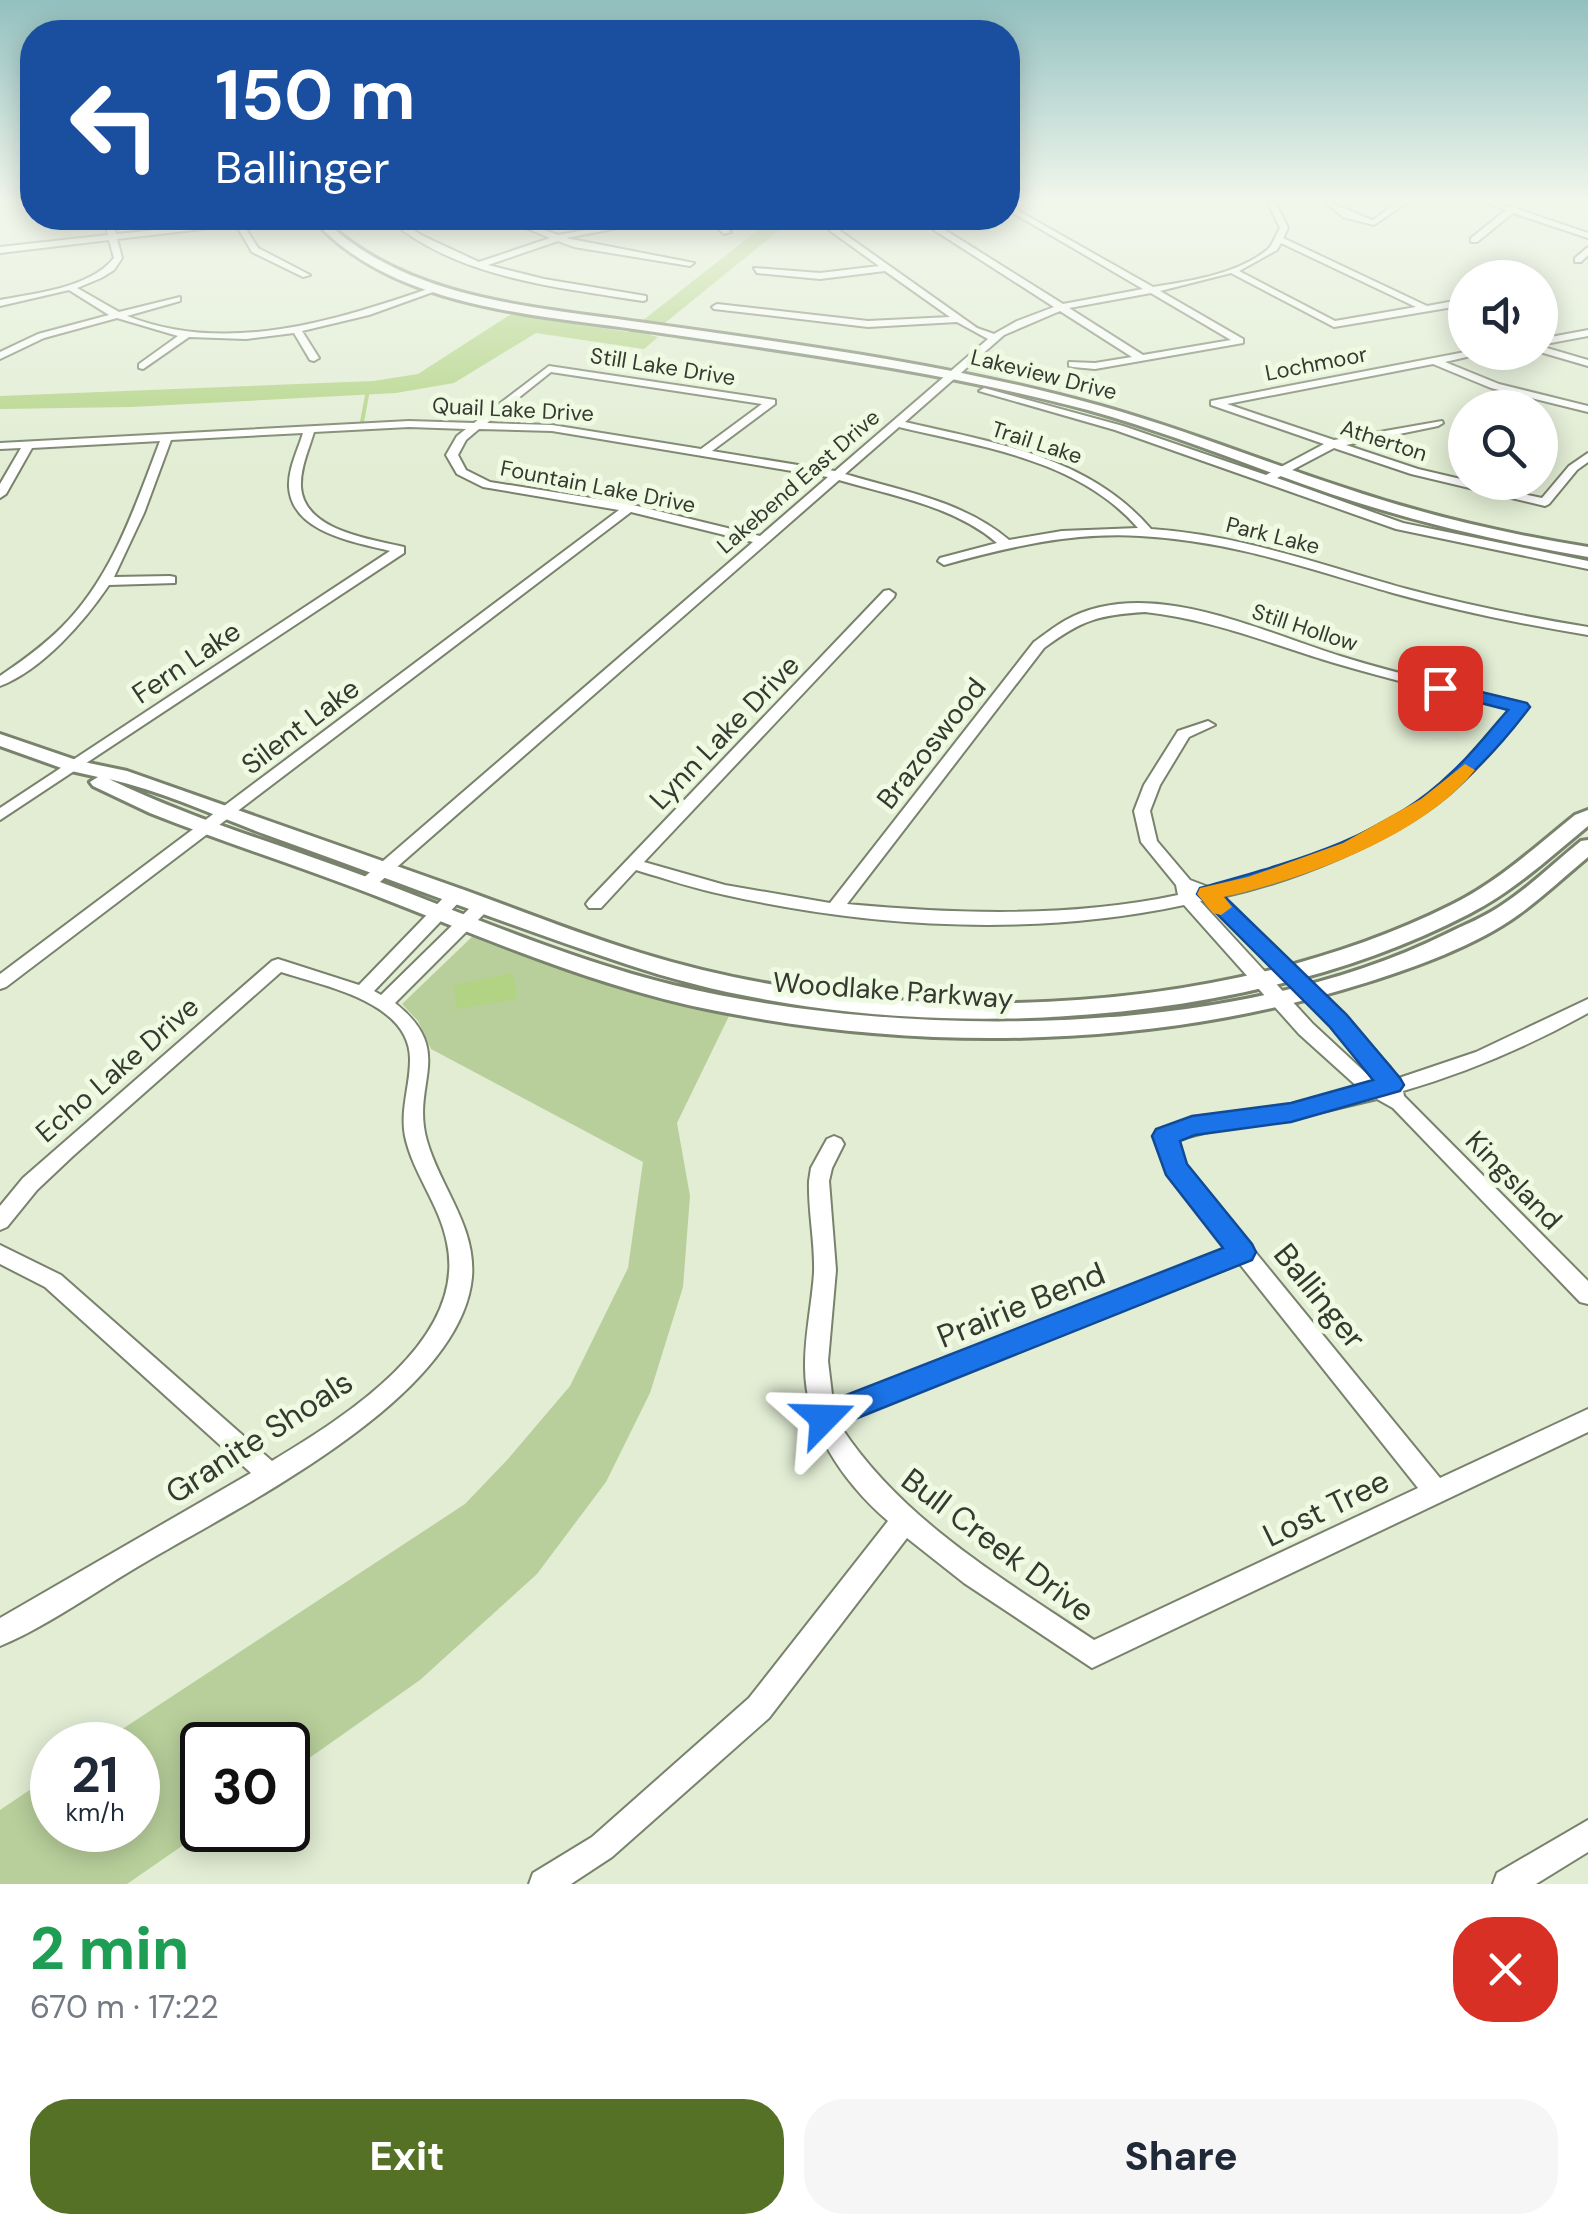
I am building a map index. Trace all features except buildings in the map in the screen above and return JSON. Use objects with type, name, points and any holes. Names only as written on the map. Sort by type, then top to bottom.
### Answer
[{"type":"street","points":[[0,303],[48,291]]},
{"type":"street","points":[[76,291],[142,325],[188,333],[296,330],[347,320],[432,291]]},
{"type":"street","name":"Lakeview Drive","points":[[452,291],[534,311],[952,374],[1138,421],[1420,516],[1588,552]]},
{"type":"street","points":[[600,291],[642,298]]},
{"type":"street","points":[[918,291],[958,320],[994,338]]},
{"type":"street","points":[[1037,291],[1141,358]]},
{"type":"street","name":"Lakebend East Drive","points":[[375,877],[994,338],[1018,323],[1062,307],[1146,291]]},
{"type":"street","points":[[1073,364],[1095,366],[1240,341],[1153,291]]},
{"type":"street","points":[[1272,291],[1334,324],[1448,305]]},
{"type":"street","points":[[1388,291],[1425,309]]},
{"type":"street","points":[[0,356],[31,340],[177,299]]},
{"type":"street","points":[[717,306],[888,328],[958,320]]},
{"type":"street","points":[[296,330],[314,358]]},
{"type":"street","points":[[143,366],[188,333]]},
{"type":"street","points":[[1558,341],[1588,333]]},
{"type":"street","points":[[1558,352],[1588,363]]},
{"type":"street","name":"Lochmoor","points":[[1215,403],[1448,359]]},
{"type":"street","points":[[1436,361],[1495,386],[1588,409]]},
{"type":"street","name":"Still Lake Drive","points":[[549,369],[771,402],[705,451]]},
{"type":"street","name":"Fountain Lake Drive","points":[[549,369],[460,438],[452,455],[456,468],[472,480],[506,490],[629,508],[761,540]]},
{"type":"street","points":[[984,391],[1119,428],[1400,526],[1588,565]]},
{"type":"street","name":"Atherton","points":[[1215,403],[1415,472],[1544,502],[1588,456]]},
{"type":"street","name":"Trail Lake","points":[[895,423],[987,446],[1082,478],[1122,502],[1148,532]]},
{"type":"street","points":[[1267,480],[1332,444],[1438,423]]},
{"type":"street","name":"Quail Lake Drive","points":[[0,446],[310,429],[479,424],[552,428],[836,475],[950,508],[985,526],[1005,543]]},
{"type":"street","name":"Fern Lake","points":[[0,816],[400,550],[344,534],[303,508],[295,488],[310,429]]},
{"type":"street","points":[[0,682],[72,626],[109,581],[168,437]]},
{"type":"street","points":[[0,494],[29,444]]},
{"type":"street","name":"Silent Lake","points":[[0,983],[629,508]]},
{"type":"street","name":"Park Lake","points":[[944,561],[1005,543],[1060,534],[1148,532],[1246,546],[1402,592],[1588,632]]},
{"type":"street","points":[[109,581],[170,580]]},
{"type":"street","name":"Lynn Lake Drive","points":[[595,904],[889,594]]},
{"type":"street","name":"Still Hollow","points":[[1074,620],[1117,610],[1193,613],[1372,670],[1521,707],[1456,780],[1394,826],[1320,860],[1208,894]]},
{"type":"street","name":"Brazoswood","points":[[835,908],[1039,645],[1056,628],[1074,620]]},
{"type":"street","name":"Kingsland","points":[[1208,725],[1183,734],[1152,785],[1142,811],[1149,842],[1258,980],[1320,1040],[1389,1092],[1588,1294]]},
{"type":"street","name":"Woodlake Parkway","points":[[0,740],[74,766],[120,774],[227,812],[375,877]]},
{"type":"street","name":"Woodlake Parkway","points":[[74,766],[105,785],[208,826],[375,877],[475,914],[621,977],[714,1002],[796,1017],[878,1025],[1004,1030],[1094,1026],[1168,1019],[1309,991],[1360,977],[1481,926],[1531,896],[1588,846]]},
{"type":"street","name":"Woodlake Parkway","points":[[475,914],[724,982],[879,1004],[1000,1008],[1087,1005],[1217,990],[1342,958],[1458,910],[1507,882],[1588,816]]},
{"type":"street","points":[[633,864],[727,890],[897,916],[1016,918],[1120,909],[1185,891],[1208,894]]},
{"type":"street","name":"Kingsland","points":[[1208,894],[1309,991],[1346,1032],[1389,1092]]},
{"type":"street","points":[[373,998],[407,946],[448,904]]},
{"type":"street","points":[[373,998],[433,956],[475,914]]},
{"type":"street","points":[[1223,940],[1248,932]]},
{"type":"street","points":[[407,946],[433,956]]},
{"type":"street","name":"Echo Lake Drive","points":[[0,1221],[30,1184],[66,1150],[278,965],[373,998]]},
{"type":"street","name":"Granite Shoals","points":[[0,1633],[270,1475],[348,1424],[392,1389],[424,1355],[452,1311],[461,1279],[458,1234],[451,1211],[423,1160],[414,1129],[420,1050],[406,1020],[373,998]]},
{"type":"street","points":[[1389,1092],[1583,1016]]},
{"type":"street","points":[[1320,1040],[1346,1032]]},
{"type":"street","name":"Ballinger","points":[[1389,1092],[1291,1112],[1192,1126],[1165,1136],[1175,1168],[1435,1491]]},
{"type":"street","name":"Bull Creek Drive","points":[[834,1144],[820,1173],[825,1270],[815,1358],[824,1418],[862,1482],[904,1521],[1092,1655]]},
{"type":"street","name":"Prairie Bend","points":[[824,1418],[1242,1252]]},
{"type":"street","points":[[0,1254],[53,1281],[270,1475]]},
{"type":"street","name":"Lost Tree","points":[[1092,1655],[1588,1420]]},
{"type":"street","points":[[544,1884],[602,1847],[759,1708],[904,1521]]},
{"type":"street","points":[[1508,1883],[1588,1835]]},
{"type":"shaded area","points":[[680,291],[704,291],[650,335],[658,337],[644,349],[536,333],[454,383],[396,393],[131,407],[0,409],[0,396],[373,381],[418,374],[511,314],[628,332]]},
{"type":"shaded area","points":[[476,933],[699,1004],[698,1009],[729,1016],[677,1123],[690,1196],[683,1287],[650,1393],[606,1482],[537,1574],[420,1680],[310,1758],[310,1722],[180,1722],[180,1847],[127,1884],[0,1884],[0,1810],[30,1790],[30,1852],[160,1852],[160,1722],[133,1722],[465,1504],[570,1386],[628,1268],[643,1162],[431,1049],[418,1021],[402,1004]]},
{"type":"shaded area","points":[[513,973],[517,999],[456,1009],[454,985]]},
{"type":"waterway","points":[[362,422],[368,390]]},
{"type":"slow traffic","points":[[1221,907],[1208,894],[1253,883],[1350,848],[1428,803],[1465,770]]},
{"type":"route","points":[[824,1418],[1242,1252],[1175,1168],[1165,1136],[1192,1126],[1291,1112],[1391,1085],[1338,1020],[1208,894],[1320,860],[1394,826],[1456,780],[1521,707],[1440,688]]}]
